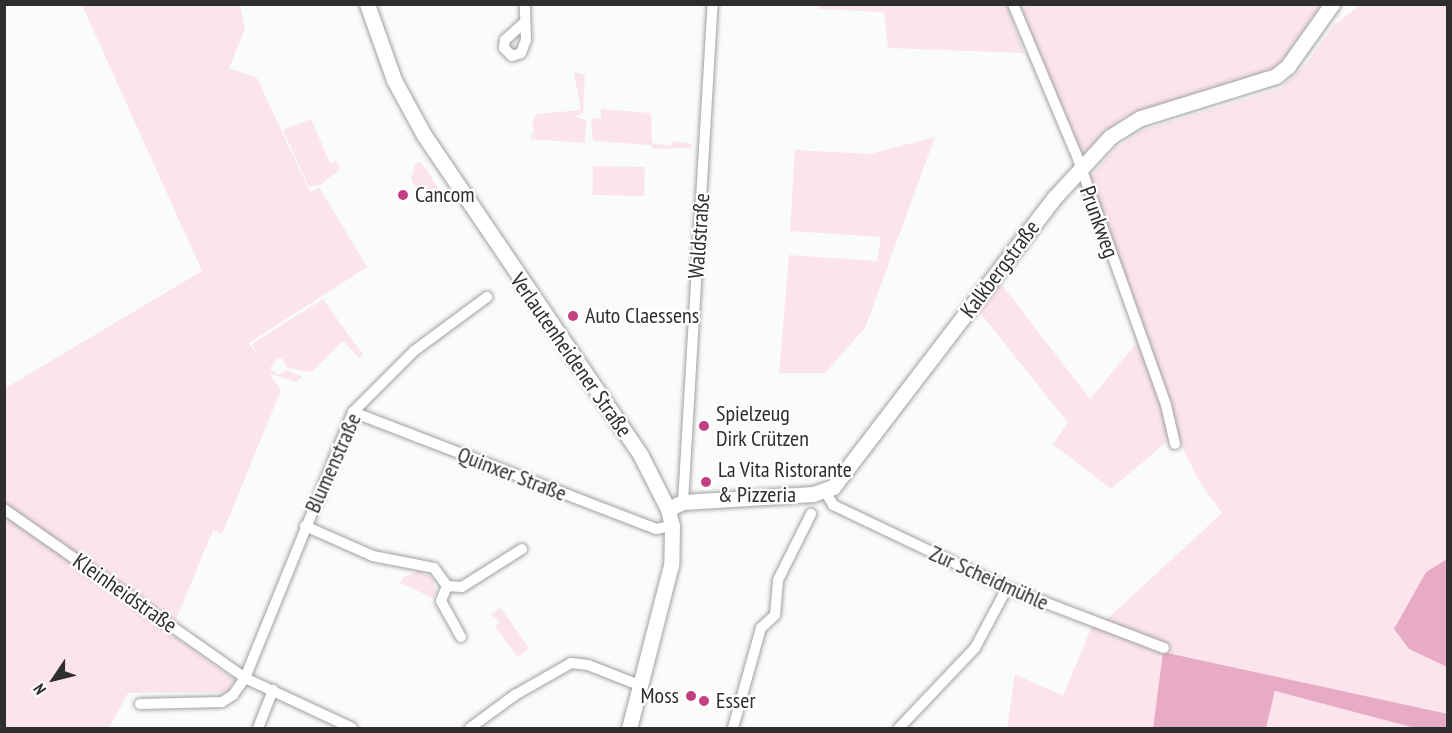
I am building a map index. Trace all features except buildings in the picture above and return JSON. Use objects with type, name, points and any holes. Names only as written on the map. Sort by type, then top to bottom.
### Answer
[{"type":"street","name":"Verlautenheidener Straße","points":[[367,4],[394,80],[424,135],[641,456],[668,509],[672,526],[666,594],[639,685],[629,729]]},
{"type":"street","points":[[525,4],[525,22]]},
{"type":"street","name":"Waldstraße","points":[[683,502],[713,4]]},
{"type":"street","name":"Prunkweg","points":[[1013,4],[1080,167],[1166,405],[1175,444]]},
{"type":"street","name":"Kalkbergstraße","points":[[825,491],[840,481],[1080,167],[1124,125],[1276,76],[1288,66],[1332,4]]},
{"type":"street","name":"Blumenstraße","points":[[245,678],[353,412],[414,351],[487,297]]},
{"type":"street","name":"Quinxer Straße","points":[[353,412],[656,529],[672,526]]},
{"type":"street","points":[[668,509],[683,502],[825,491]]},
{"type":"street","name":"Zur Scheidmühle","points":[[825,491],[833,505],[1007,588],[1164,648]]},
{"type":"street","name":"Kleinheidstraße","points":[[4,509],[245,678],[352,729]]},
{"type":"street","points":[[733,729],[755,643],[761,628],[778,606],[778,580],[811,514]]},
{"type":"street","points":[[305,526],[373,556],[434,568],[447,586]]},
{"type":"street","points":[[447,586],[462,587],[522,549]]},
{"type":"street","points":[[447,586],[441,601],[461,637]]},
{"type":"street","points":[[899,729],[975,648],[1007,588]]},
{"type":"street","points":[[471,729],[515,695],[571,663],[588,665],[639,685]]},
{"type":"street","points":[[140,704],[222,702],[233,695],[245,678]]},
{"type":"street","points":[[258,729],[273,690]]},
{"type":"shaded area","points":[[819,4],[1007,5],[1024,53],[888,48],[884,12],[818,9]]},
{"type":"shaded area","points":[[82,5],[240,5],[245,29],[229,68],[257,78],[310,192],[319,187],[367,267],[249,343],[257,354],[252,344],[323,299],[363,355],[359,358],[343,341],[312,372],[287,368],[282,358],[277,359],[270,368],[278,375],[287,370],[303,377],[295,382],[269,373],[281,390],[222,534],[213,530],[170,634],[234,679],[228,692],[128,693],[109,728],[5,728],[4,389],[202,271]]},
{"type":"shaded area","points":[[1016,5],[1321,5],[1283,60],[1271,70],[1139,111],[1121,119],[1085,153],[1081,152]]},
{"type":"shaded area","points":[[1361,5],[1447,5],[1447,559],[1426,572],[1409,649],[1447,667],[1447,714],[1163,652],[1153,728],[1007,728],[1015,674],[1063,696],[1092,626],[1104,622],[1222,513],[1199,481],[1181,445],[1088,179],[1114,150],[1140,131],[1281,88],[1307,63],[1334,25]]},
{"type":"shaded area","points":[[574,72],[585,75],[583,114],[573,116],[586,120],[585,143],[530,139],[534,130],[532,122],[537,114],[581,110]]},
{"type":"shaded area","points":[[601,109],[651,113],[652,143],[670,146],[674,141],[692,144],[691,148],[654,149],[650,145],[593,141],[591,119],[601,118]]},
{"type":"shaded area","points":[[311,119],[330,163],[337,161],[340,169],[320,185],[309,187],[283,130]]},
{"type":"shaded area","points":[[935,137],[865,328],[825,373],[779,373],[789,255],[877,261],[881,237],[790,231],[795,150],[870,154]]},
{"type":"shaded area","points":[[421,162],[439,189],[431,193],[418,189],[411,180],[415,164]]},
{"type":"shaded area","points":[[593,166],[645,167],[644,196],[592,195]]},
{"type":"shaded area","points":[[999,281],[1090,399],[1139,340],[1172,437],[1111,489],[1053,444],[1068,423],[977,309]]},
{"type":"shaded area","points":[[1447,559],[1447,667],[1409,649],[1394,629],[1426,572]]},
{"type":"shaded area","points":[[418,571],[433,578],[436,593],[433,598],[400,583],[404,577]]},
{"type":"shaded area","points":[[500,607],[529,648],[517,657],[495,626],[500,622],[491,615]]},
{"type":"shaded area","points":[[1163,652],[1448,714],[1447,728],[1415,728],[1275,691],[1266,728],[1153,728]]},
{"type":"shaded area","points":[[1275,691],[1395,721],[1415,728],[1266,728]]},
{"type":"place","name":"Cancom","points":[[403,195]]},
{"type":"place","name":"Auto Claessens","points":[[573,316]]},
{"type":"place","name":"Spielzeug Dirk Crützen","points":[[704,426]]},
{"type":"place","name":"La Vita Ristorante & Pizzeria","points":[[706,482]]},
{"type":"place","name":"Moss","points":[[691,696]]},
{"type":"place","name":"Esser","points":[[704,701]]}]
